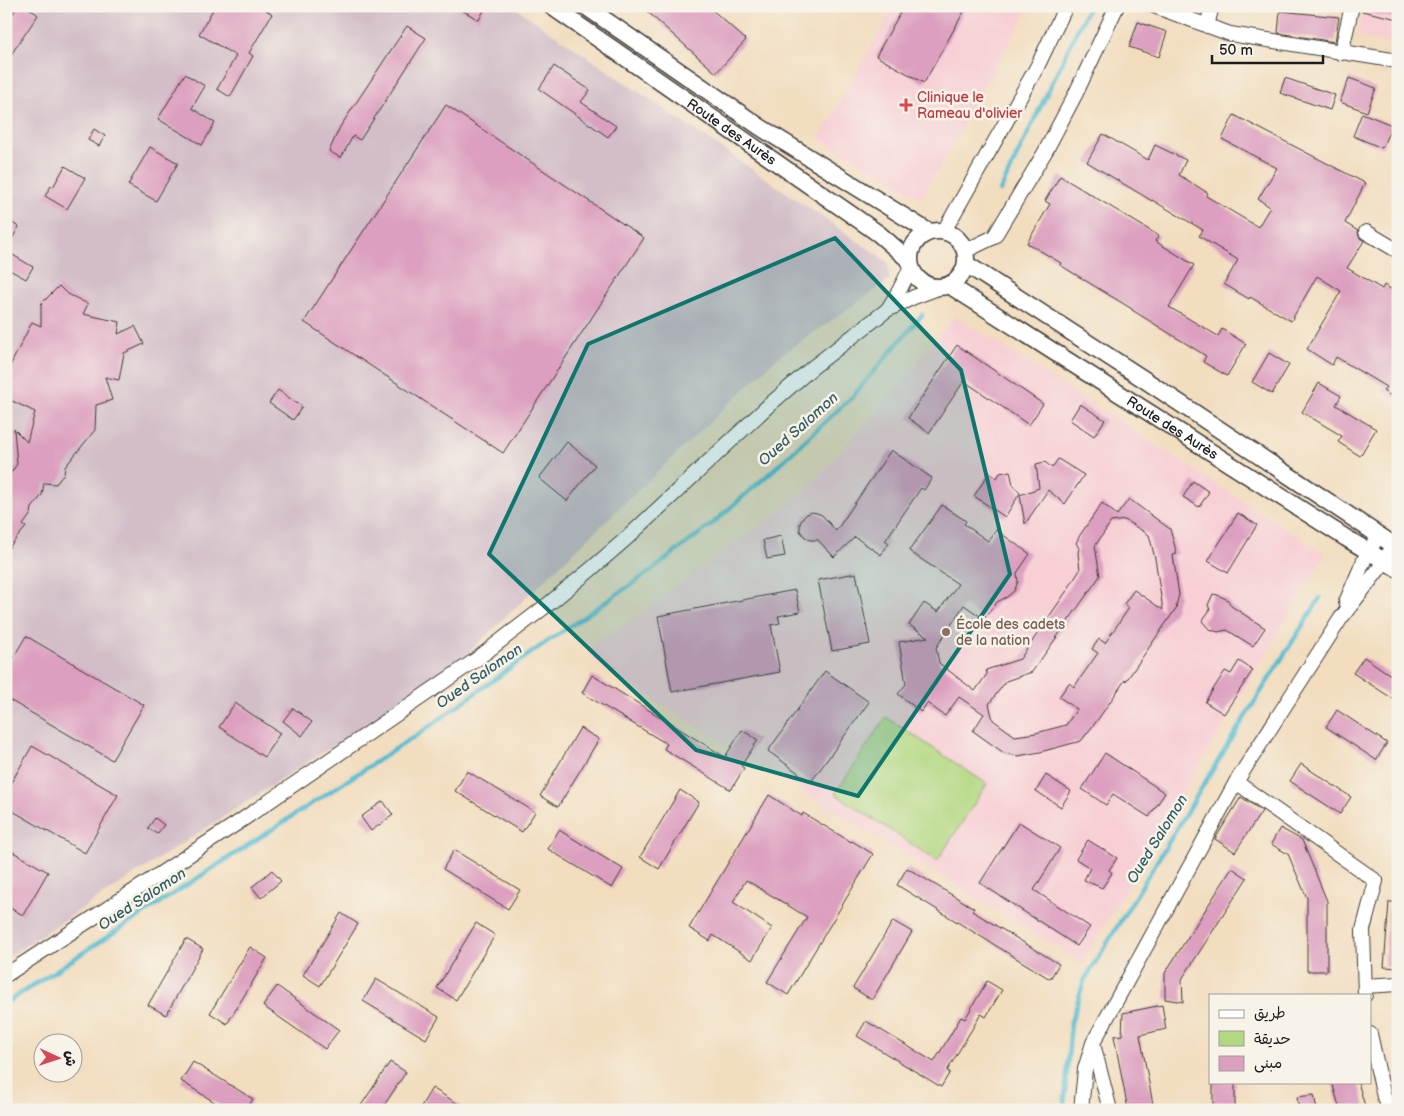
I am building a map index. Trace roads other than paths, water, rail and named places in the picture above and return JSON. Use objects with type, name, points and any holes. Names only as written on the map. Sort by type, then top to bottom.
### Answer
[{"type":"street","name":"Route des Aurès","points":[[551,6],[879,234],[910,263]]},
{"type":"street","name":"Route des Aurès","points":[[585,6],[760,127],[937,231]]},
{"type":"street","points":[[937,231],[1037,67],[1066,6]]},
{"type":"street","points":[[965,258],[994,237],[1045,152],[1076,93],[1117,6]]},
{"type":"street","points":[[1154,6],[1230,34],[1398,61]]},
{"type":"street","points":[[1207,26],[1212,6]]},
{"type":"street","points":[[1341,53],[1352,6]]},
{"type":"street","points":[[6,976],[239,822],[477,659],[552,602],[628,538],[761,413],[813,367],[887,310],[957,280],[963,273],[965,258],[962,244],[957,238],[952,234],[937,231],[924,234],[915,242],[900,290],[887,310]]},
{"type":"street","points":[[1366,232],[1398,251]]},
{"type":"street","name":"Route des Aurès","points":[[965,258],[1396,547]]},
{"type":"street","points":[[910,263],[914,274],[926,285],[933,287],[945,286]]},
{"type":"street","name":"Route des Aurès","points":[[945,286],[1391,566]]},
{"type":"street","points":[[1081,1110],[1085,1069],[1093,1043],[1236,782],[1337,624],[1368,551],[1379,536]]},
{"type":"street","points":[[1337,624],[1391,566],[1396,547]]},
{"type":"street","points":[[1236,782],[1376,881],[1363,930],[1365,990],[1398,984]]},
{"type":"street","points":[[1093,1043],[1110,1110]]},
{"type":"street","points":[[1372,1043],[1384,1097],[1390,1110]]},
{"type":"waterway","name":"Oued Salomon","points":[[1000,191],[1089,6]]},
{"type":"waterway","name":"Oued Salomon","points":[[6,1003],[423,731],[535,650],[648,573],[712,524],[852,397],[922,315]]},
{"type":"waterway","name":"Oued Salomon","points":[[1064,1110],[1071,1022],[1084,981],[1320,598]]},
{"type":"place","name":"Clinique le Rameau d'olivier","points":[[906,105]]},
{"type":"place","name":"École des cadets de la nation","points":[[946,632]]}]
